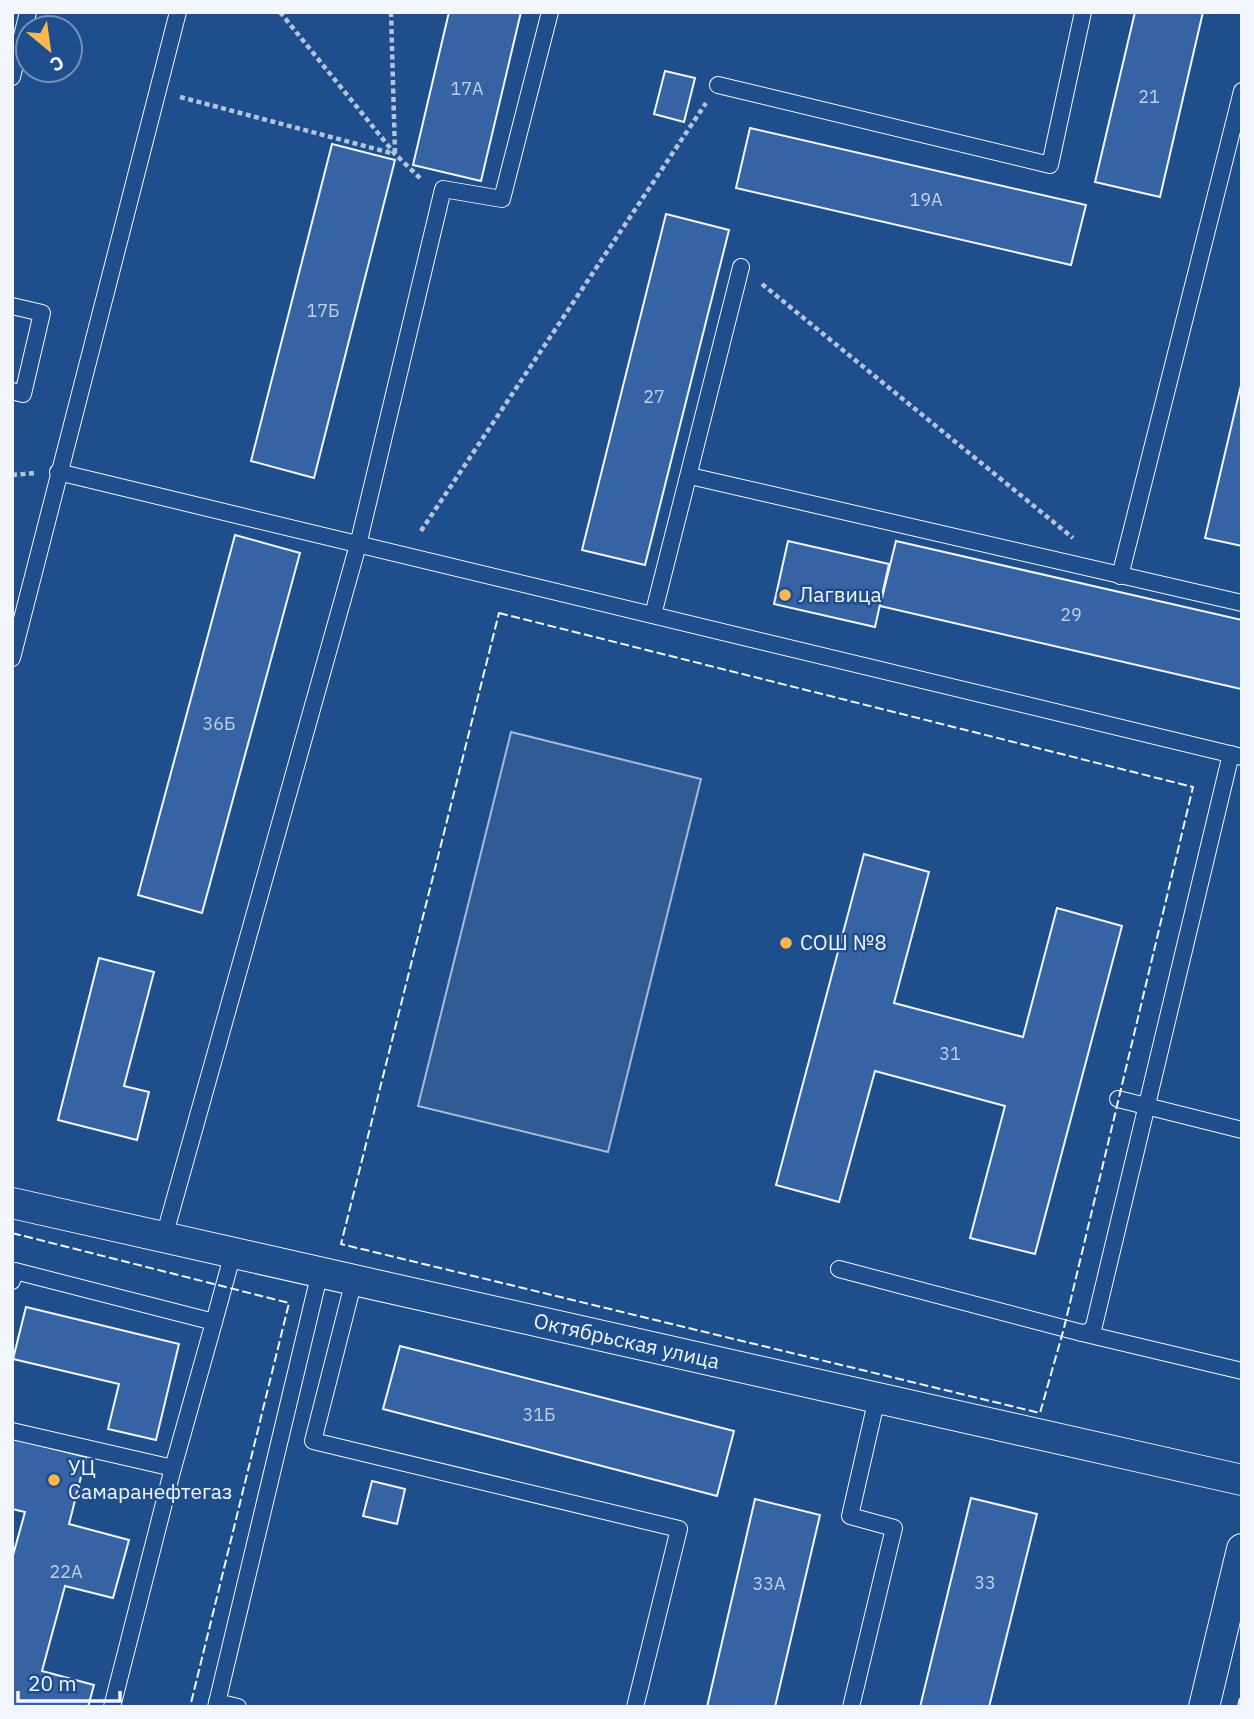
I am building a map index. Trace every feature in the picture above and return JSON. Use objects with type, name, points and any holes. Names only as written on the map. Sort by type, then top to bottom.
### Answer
[{"type":"street","name":"Октябрьская улица","points":[[12,1203],[1242,1480]]},
{"type":"street","points":[[1203,1707],[1242,1549]]},
{"type":"lane","points":[[12,77],[28,12]]},
{"type":"lane","points":[[12,658],[178,12]]},
{"type":"lane","points":[[164,1237],[358,545],[443,188],[502,199],[550,12]]},
{"type":"lane","points":[[718,85],[1050,165],[1083,12]]},
{"type":"lane","points":[[1120,576],[1242,91]]},
{"type":"lane","points":[[653,615],[741,267]]},
{"type":"lane","points":[[12,306],[42,313],[23,394],[12,391]]},
{"type":"lane","points":[[58,472],[1236,756],[1146,1106],[1094,1326],[1089,1332],[1082,1333]]},
{"type":"lane","points":[[690,476],[1242,603]]},
{"type":"lane","points":[[1118,1098],[1242,1130]]},
{"type":"lane","points":[[112,1707],[173,1468],[233,1253]]},
{"type":"lane","points":[[839,1269],[1082,1333],[1242,1371]]},
{"type":"lane","points":[[12,1281],[15,1271],[214,1322]]},
{"type":"lane","points":[[237,1707],[217,1704],[320,1272]]},
{"type":"lane","points":[[354,1280],[313,1441],[679,1528],[635,1707]]},
{"type":"lane","points":[[851,1707],[894,1528],[850,1516],[877,1398]]},
{"type":"lane","points":[[12,1431],[173,1468]]},
{"type":"path","points":[[280,12],[395,154],[440,198]]},
{"type":"path","points":[[391,12],[395,154]]},
{"type":"path","points":[[421,531],[718,85]]},
{"type":"path","points":[[158,91],[395,154]]},
{"type":"path","points":[[741,267],[1076,541]]},
{"type":"shaded area","points":[[511,732],[701,779],[608,1152],[418,1106]]},
{"type":"building","points":[[449,12],[521,12],[481,181],[413,165]]},
{"type":"building","points":[[1135,12],[1203,12],[1160,197],[1095,182]]},
{"type":"building","points":[[665,71],[695,78],[684,122],[654,114]]},
{"type":"building","points":[[750,128],[1086,205],[1071,265],[736,188]]},
{"type":"building","points":[[332,144],[395,160],[314,478],[251,461]]},
{"type":"building","points":[[666,214],[729,230],[645,565],[582,550]]},
{"type":"building","points":[[1242,381],[1242,546],[1205,538]]},
{"type":"building","points":[[235,535],[300,553],[202,913],[138,895]]},
{"type":"building","points":[[788,541],[889,564],[875,627],[774,604]]},
{"type":"building","points":[[896,541],[1242,620],[1241,689],[880,606]]},
{"type":"building","points":[[864,854],[929,872],[894,1003],[1023,1037],[1057,908],[1122,926],[1035,1254],[970,1238],[1005,1106],[875,1071],[839,1202],[776,1185]]},
{"type":"building","points":[[99,958],[154,972],[124,1086],[149,1092],[137,1140],[58,1120]]},
{"type":"building","points":[[26,1307],[179,1344],[156,1440],[108,1429],[119,1384],[13,1359]]},
{"type":"building","points":[[400,1346],[734,1431],[717,1496],[383,1409]]},
{"type":"building","points":[[12,1438],[86,1457],[69,1524],[129,1540],[113,1598],[65,1586],[42,1671],[94,1685],[88,1707],[12,1707],[12,1559],[25,1512],[12,1509]]},
{"type":"building","points":[[372,1481],[405,1489],[397,1524],[363,1516]]},
{"type":"building","points":[[971,1498],[1037,1514],[989,1707],[920,1707]]},
{"type":"building","points":[[755,1499],[820,1515],[775,1707],[707,1707]]},
{"type":"fence","points":[[499,613],[1193,787],[1064,1328],[1040,1413],[341,1244],[499,613]]},
{"type":"fence","points":[[12,1233],[289,1303],[190,1707]]},
{"type":"fence","points":[[1238,1707],[1242,1689]]},
{"type":"place","name":"Лагвица","points":[[785,595]]},
{"type":"place","name":"СОШ №8","points":[[786,943]]},
{"type":"place","name":"УЦ Самаранефтегаз","points":[[54,1480]]}]
